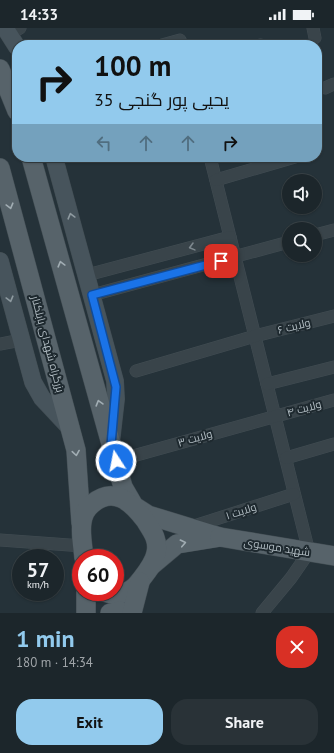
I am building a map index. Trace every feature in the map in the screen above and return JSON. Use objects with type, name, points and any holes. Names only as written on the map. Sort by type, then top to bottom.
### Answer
[{"type":"main road","points":[[0,68],[12,98]]},
{"type":"main road","points":[[32,162],[123,487],[156,538],[157,553],[152,564],[140,582],[132,613]]},
{"type":"main road","points":[[55,162],[116,387],[113,453]]},
{"type":"main road","name":"بزرگراه شهدای بابلکنار","points":[[0,168],[71,429],[78,465],[83,549]]},
{"type":"main road","points":[[0,261],[35,388],[71,429]]},
{"type":"main road","points":[[68,291],[87,275]]},
{"type":"main road","points":[[68,291],[92,295]]},
{"type":"main road","name":"شهید موسوی","points":[[81,523],[88,508],[100,499],[114,497],[128,501],[148,515],[220,537],[324,553]]},
{"type":"main road","name":"شهید موسوی","points":[[152,564],[176,544],[220,537]]},
{"type":"main road","points":[[124,592],[140,582]]},
{"type":"main road","points":[[86,601],[86,613]]},
{"type":"main road","points":[[110,613],[120,611],[126,613]]},
{"type":"street","points":[[211,162],[294,494],[324,553],[291,578],[262,613]]},
{"type":"street","points":[[216,180],[278,162]]},
{"type":"street","points":[[322,233],[334,230]]},
{"type":"street","points":[[87,275],[230,237]]},
{"type":"street","points":[[92,295],[235,258],[282,244]]},
{"type":"street","name":"ولایت ۶","points":[[136,371],[255,336],[334,316]]},
{"type":"street","points":[[0,344],[21,340]]},
{"type":"street","points":[[267,384],[334,367]]},
{"type":"street","name":"ولایت ۴","points":[[275,416],[334,400]]},
{"type":"street","name":"ولایت ۳","points":[[113,453],[275,416]]},
{"type":"street","points":[[286,458],[334,444]]},
{"type":"street","name":"ولایت ۱","points":[[187,528],[294,494]]},
{"type":"street","points":[[0,540],[72,550]]},
{"type":"route","points":[[116,461],[111,445],[116,406],[116,387],[92,295],[221,261]]}]
